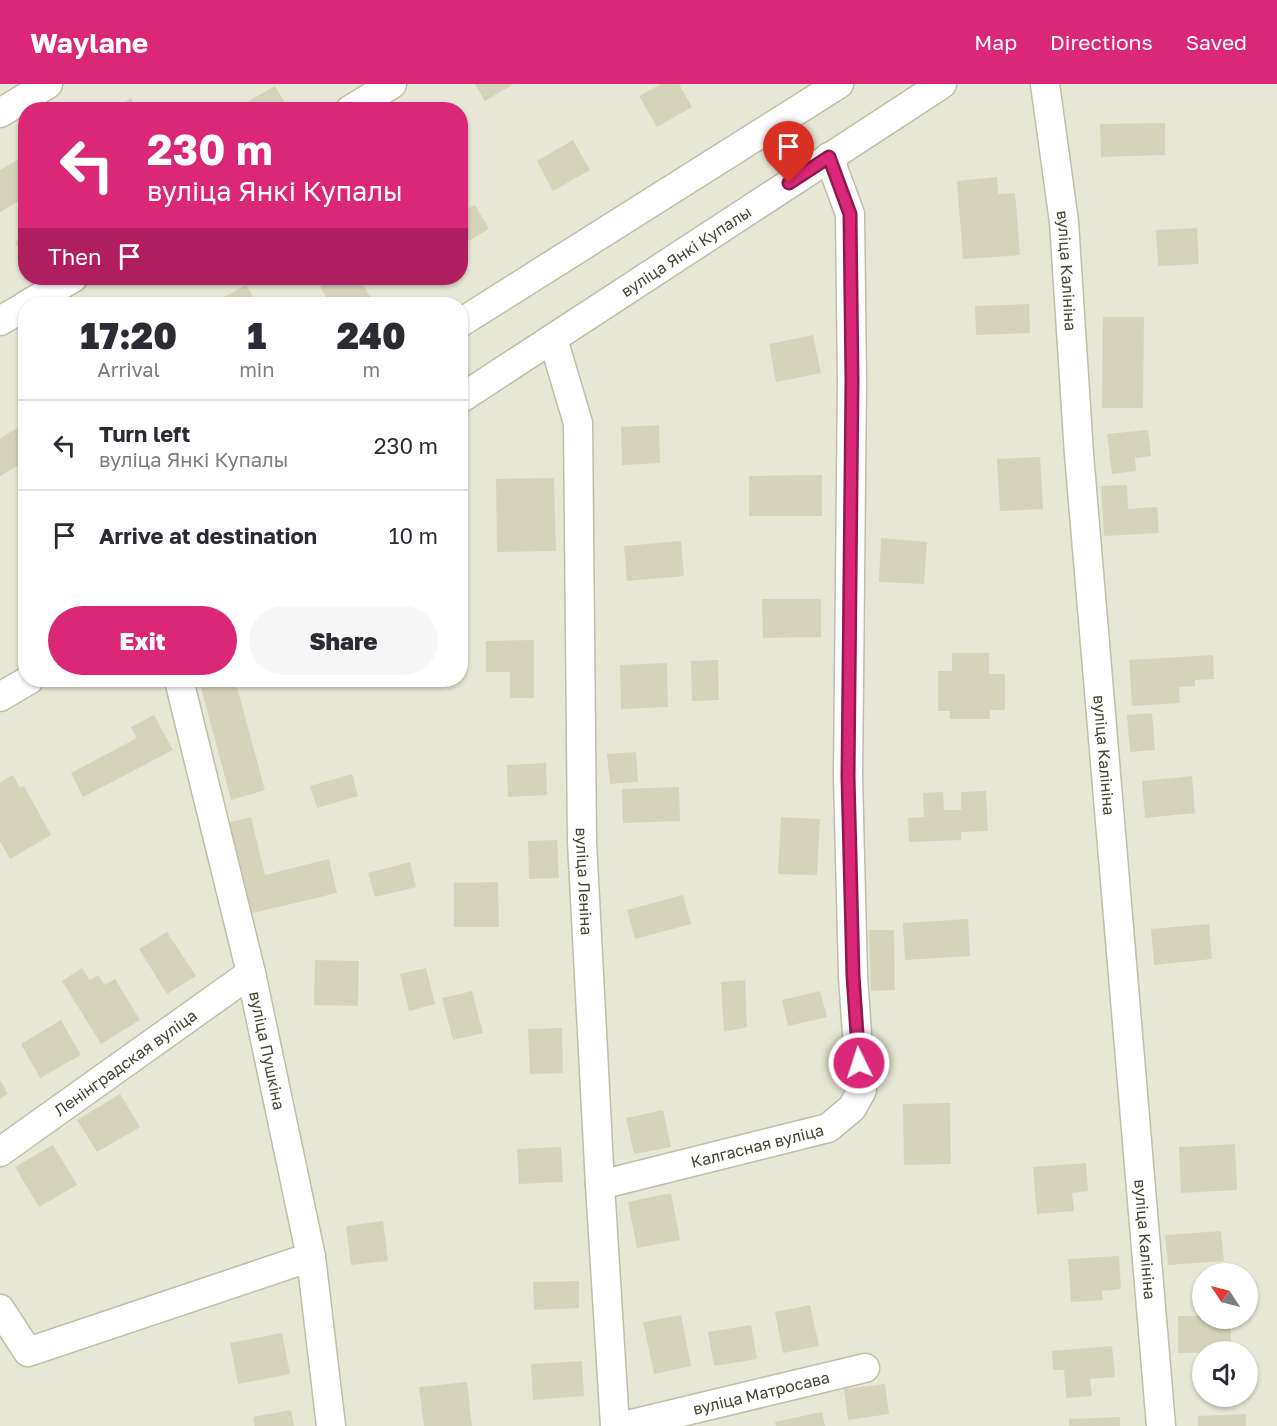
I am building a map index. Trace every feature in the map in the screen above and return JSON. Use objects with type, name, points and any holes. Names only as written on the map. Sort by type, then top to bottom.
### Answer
[{"type":"street","points":[[18,102],[48,84]]},
{"type":"street","points":[[363,102],[392,84]]},
{"type":"street","points":[[468,318],[839,84]]},
{"type":"street","name":"вуліца Янкі Купалы","points":[[468,394],[942,84]]},
{"type":"street","name":"вуліца Калініна","points":[[1044,84],[1065,222],[1080,466],[1161,1426]]},
{"type":"street","points":[[0,113],[18,102]]},
{"type":"street","name":"Калгасная вуліца","points":[[600,1185],[828,1128],[852,1108],[862,1090],[853,976],[848,777],[852,393],[850,214],[829,157]]},
{"type":"street","points":[[41,297],[61,285]]},
{"type":"street","points":[[0,321],[18,310]]},
{"type":"street","name":"вуліца Леніна","points":[[553,339],[579,423],[582,841],[615,1426]]},
{"type":"street","points":[[0,697],[18,686]]},
{"type":"street","name":"вуліца Пушкіна","points":[[181,687],[251,973],[311,1257],[331,1426]]},
{"type":"street","name":"Ленінградская вуліца","points":[[0,1152],[251,973]]},
{"type":"street","points":[[0,1309],[28,1352],[311,1257]]},
{"type":"street","name":"вуліца Матросава","points":[[623,1426],[865,1368]]},
{"type":"shaded area","points":[[0,84],[1277,84],[1277,1426],[0,1426]]},
{"type":"building","points":[[475,84],[514,84],[485,101]]},
{"type":"building","points":[[661,84],[679,84],[692,107],[657,127],[639,96]]},
{"type":"building","points":[[275,86],[285,102],[247,102]]},
{"type":"building","points":[[1165,123],[1165,155],[1101,157],[1100,124]]},
{"type":"building","points":[[573,140],[590,170],[553,191],[537,161]]},
{"type":"building","points":[[18,160],[18,202],[0,212],[0,170]]},
{"type":"building","points":[[997,177],[998,194],[1015,193],[1020,255],[963,259],[957,181]]},
{"type":"building","points":[[475,205],[489,229],[468,241],[468,209]]},
{"type":"building","points":[[1197,228],[1199,264],[1158,266],[1156,230]]},
{"type":"building","points":[[246,285],[253,297],[224,297]]},
{"type":"building","points":[[363,285],[370,297],[326,297],[320,286]]},
{"type":"building","points":[[1029,304],[1030,333],[976,335],[975,306]]},
{"type":"building","points":[[1103,317],[1144,317],[1143,408],[1102,408]]},
{"type":"building","points":[[813,335],[821,373],[776,382],[769,344]]},
{"type":"building","points":[[659,425],[660,463],[622,465],[621,427]]},
{"type":"building","points":[[18,428],[18,466],[0,476],[0,438]]},
{"type":"building","points":[[1148,430],[1151,456],[1135,458],[1136,471],[1112,474],[1107,434]]},
{"type":"building","points":[[1040,457],[1043,509],[1000,511],[997,459]]},
{"type":"building","points":[[822,475],[822,516],[749,516],[749,476]]},
{"type":"building","points":[[554,478],[556,551],[497,552],[496,479]]},
{"type":"building","points":[[1127,485],[1128,509],[1157,507],[1159,533],[1104,536],[1101,486]]},
{"type":"building","points":[[881,538],[927,542],[924,584],[879,582]]},
{"type":"building","points":[[681,541],[684,576],[627,581],[624,546]]},
{"type":"building","points":[[762,599],[821,599],[821,637],[763,638]]},
{"type":"building","points":[[534,640],[534,698],[510,698],[510,672],[486,672],[486,641]]},
{"type":"building","points":[[952,653],[989,653],[989,674],[1005,674],[1005,710],[990,710],[990,719],[950,719],[950,711],[938,711],[938,671],[952,671]]},
{"type":"building","points":[[1213,655],[1214,679],[1195,680],[1195,686],[1179,687],[1180,703],[1132,706],[1129,660]]},
{"type":"building","points":[[718,660],[719,700],[692,701],[691,661]]},
{"type":"building","points":[[667,663],[668,707],[621,709],[620,665]]},
{"type":"building","points":[[201,687],[237,687],[265,790],[231,800]]},
{"type":"building","points":[[1152,713],[1155,750],[1130,752],[1127,715]]},
{"type":"building","points":[[154,715],[173,750],[83,797],[71,773],[137,738],[131,727]]},
{"type":"building","points":[[636,752],[638,782],[610,784],[607,754]]},
{"type":"building","points":[[546,763],[547,795],[508,797],[507,765]]},
{"type":"building","points":[[352,774],[358,796],[317,808],[310,786]]},
{"type":"building","points":[[13,775],[20,788],[24,786],[51,835],[10,859],[0,841],[0,782]]},
{"type":"building","points":[[1192,776],[1195,813],[1145,818],[1142,781]]},
{"type":"building","points":[[679,787],[680,821],[623,823],[622,789]]},
{"type":"building","points":[[986,791],[988,831],[961,832],[961,840],[909,842],[908,818],[924,817],[923,793],[943,792],[944,810],[961,810],[961,792]]},
{"type":"building","points":[[251,817],[265,875],[329,859],[337,893],[244,915],[222,824]]},
{"type":"building","points":[[781,817],[820,819],[817,875],[778,874]]},
{"type":"building","points":[[557,840],[559,878],[529,879],[528,841]]},
{"type":"building","points":[[410,862],[416,887],[375,897],[368,873]]},
{"type":"building","points":[[498,882],[499,927],[454,927],[454,883]]},
{"type":"building","points":[[683,895],[691,924],[635,939],[627,910]]},
{"type":"building","points":[[968,919],[970,956],[905,960],[903,923]]},
{"type":"building","points":[[1209,924],[1212,959],[1154,965],[1151,929]]},
{"type":"building","points":[[869,930],[894,930],[895,990],[871,991]]},
{"type":"building","points":[[167,932],[196,976],[167,994],[139,949]]},
{"type":"building","points":[[315,960],[359,961],[358,1006],[314,1005]]},
{"type":"building","points":[[82,968],[90,980],[98,975],[105,985],[115,979],[140,1020],[101,1044],[62,981]]},
{"type":"building","points":[[426,968],[435,1004],[409,1011],[400,974]]},
{"type":"building","points":[[745,980],[747,1027],[724,1032],[721,982]]},
{"type":"building","points":[[472,991],[483,1033],[453,1040],[442,998]]},
{"type":"building","points":[[820,991],[827,1017],[788,1026],[782,1000]]},
{"type":"building","points":[[61,1020],[81,1055],[40,1078],[21,1044]]},
{"type":"building","points":[[562,1028],[563,1073],[530,1074],[528,1029]]},
{"type":"building","points":[[0,1080],[8,1094],[0,1099]]},
{"type":"building","points":[[120,1094],[140,1127],[97,1152],[77,1120]]},
{"type":"building","points":[[950,1103],[951,1164],[904,1165],[903,1104]]},
{"type":"building","points":[[663,1110],[671,1147],[634,1154],[626,1118]]},
{"type":"building","points":[[1235,1144],[1237,1190],[1181,1193],[1179,1147]]},
{"type":"building","points":[[53,1145],[77,1185],[39,1207],[15,1167]]},
{"type":"building","points":[[561,1147],[563,1182],[519,1184],[517,1149]]},
{"type":"building","points":[[1086,1163],[1088,1191],[1072,1193],[1074,1211],[1037,1214],[1033,1167]]},
{"type":"building","points":[[671,1193],[680,1240],[637,1248],[628,1202]]},
{"type":"building","points":[[383,1221],[388,1261],[351,1265],[346,1226]]},
{"type":"building","points":[[1221,1231],[1224,1261],[1168,1265],[1165,1235]]},
{"type":"building","points":[[1119,1256],[1121,1289],[1102,1291],[1103,1300],[1071,1302],[1068,1259]]},
{"type":"building","points":[[579,1281],[579,1308],[534,1310],[533,1282]]},
{"type":"building","points":[[810,1305],[819,1346],[783,1353],[775,1312]]},
{"type":"building","points":[[681,1315],[691,1366],[654,1374],[643,1322]]},
{"type":"building","points":[[1178,1316],[1192,1316],[1192,1329],[1231,1329],[1231,1341],[1192,1341],[1192,1353],[1178,1353]]},
{"type":"building","points":[[751,1325],[757,1359],[714,1366],[708,1332]]},
{"type":"building","points":[[282,1333],[290,1374],[238,1384],[230,1343]]},
{"type":"building","points":[[1112,1346],[1115,1377],[1090,1379],[1092,1396],[1066,1398],[1064,1370],[1053,1370],[1052,1351]]},
{"type":"building","points":[[582,1361],[584,1396],[533,1400],[531,1364]]},
{"type":"building","points":[[467,1382],[472,1426],[424,1426],[419,1387]]},
{"type":"building","points":[[885,1384],[889,1414],[848,1420],[844,1389]]},
{"type":"building","points":[[291,1410],[294,1426],[255,1426],[253,1417]]},
{"type":"building","points":[[822,1412],[825,1426],[776,1426],[775,1422]]},
{"type":"building","points":[[1246,1414],[1246,1426],[1198,1426],[1198,1416]]},
{"type":"building","points":[[1120,1417],[1120,1426],[1069,1426],[1069,1419]]},
{"type":"route","points":[[789,183],[829,157],[850,214],[852,381],[848,777],[853,976],[859,1063]]}]
